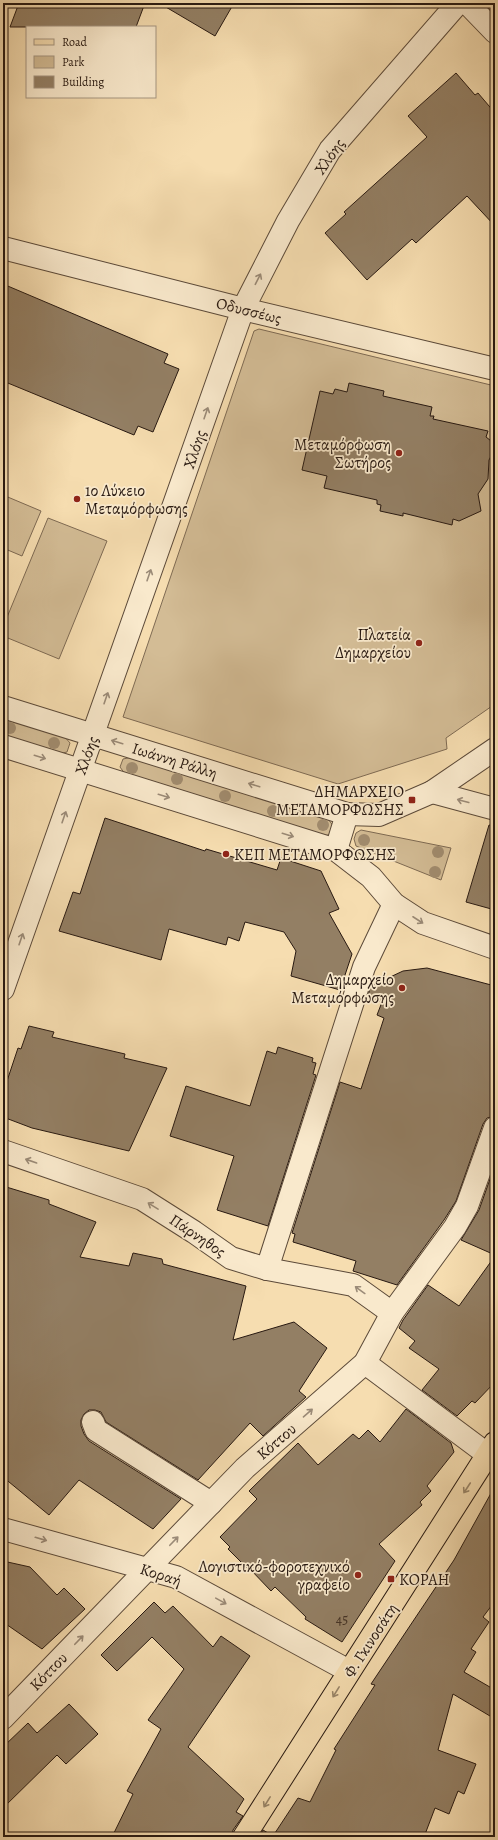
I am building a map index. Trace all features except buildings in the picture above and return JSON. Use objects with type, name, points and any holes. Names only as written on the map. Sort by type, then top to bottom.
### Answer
[{"type":"main road","name":"Φ. Γκινοσάτη","points":[[244,1837],[349,1671],[493,1453]]},
{"type":"street","name":"Χλόης","points":[[3,990],[243,309],[288,220],[330,150],[458,3]]},
{"type":"street","points":[[467,3],[495,32]]},
{"type":"street","name":"Οδυσσέως","points":[[3,248],[243,309],[495,369]]},
{"type":"street","name":"Ιωάννη Ράλλη","points":[[3,707],[347,814],[379,814],[432,792]]},
{"type":"street","points":[[3,746],[336,850],[371,878],[394,904],[423,923],[495,948]]},
{"type":"street","points":[[432,792],[495,749]]},
{"type":"street","points":[[432,792],[495,810]]},
{"type":"street","points":[[336,850],[347,814]]},
{"type":"street","points":[[267,1269],[364,967],[394,904]]},
{"type":"street","name":"Κόττου","points":[[3,1718],[245,1468],[365,1363],[392,1313],[455,1226],[467,1206],[495,1128]]},
{"type":"street","name":"Πάρνηθος","points":[[3,1152],[142,1199],[194,1232],[231,1258],[267,1269],[353,1284],[392,1313]]},
{"type":"street","points":[[365,1363],[493,1453]]},
{"type":"street","points":[[93,1422],[96,1430],[211,1503]]},
{"type":"street","name":"Κοραή","points":[[3,1529],[176,1576],[349,1671]]},
{"type":"green space","points":[[259,329],[495,386],[495,704],[446,738],[447,749],[338,784],[123,717],[254,331]]},
{"type":"green space","points":[[3,495],[41,511],[22,556],[3,548]]},
{"type":"green space","points":[[48,518],[107,541],[59,659],[3,636],[3,627]]},
{"type":"green space","points":[[3,717],[64,736],[70,743],[67,752],[58,754],[3,736]]},
{"type":"green space","points":[[133,757],[328,819],[334,827],[333,834],[323,836],[125,774],[120,767],[123,759]]},
{"type":"green space","points":[[361,830],[451,848],[441,880],[356,846],[354,839],[356,833]]},
{"type":"place","name":"Μεταμόρφωση Σωτήρος","points":[[399,453]]},
{"type":"place","name":"1ο Λύκειο Μεταμόρφωσης","points":[[77,499]]},
{"type":"place","name":"Πλατεία Δημαρχείου","points":[[419,643]]},
{"type":"place","name":"ΔΗΜΑΡΧΕΙΟ ΜΕΤΑΜΟΡΦΩΣΗΣ","points":[[412,800]]},
{"type":"place","name":"ΚΕΠ ΜΕΤΑΜΟΡΦΩΣΗΣ","points":[[226,854]]},
{"type":"place","name":"Δημαρχείο Μεταμόρφωσης","points":[[402,988]]},
{"type":"place","name":"Λογιστικό-φοροτεχνικό γραφείο","points":[[358,1575]]},
{"type":"place","name":"ΚΟΡΑΗ","points":[[391,1579]]}]
